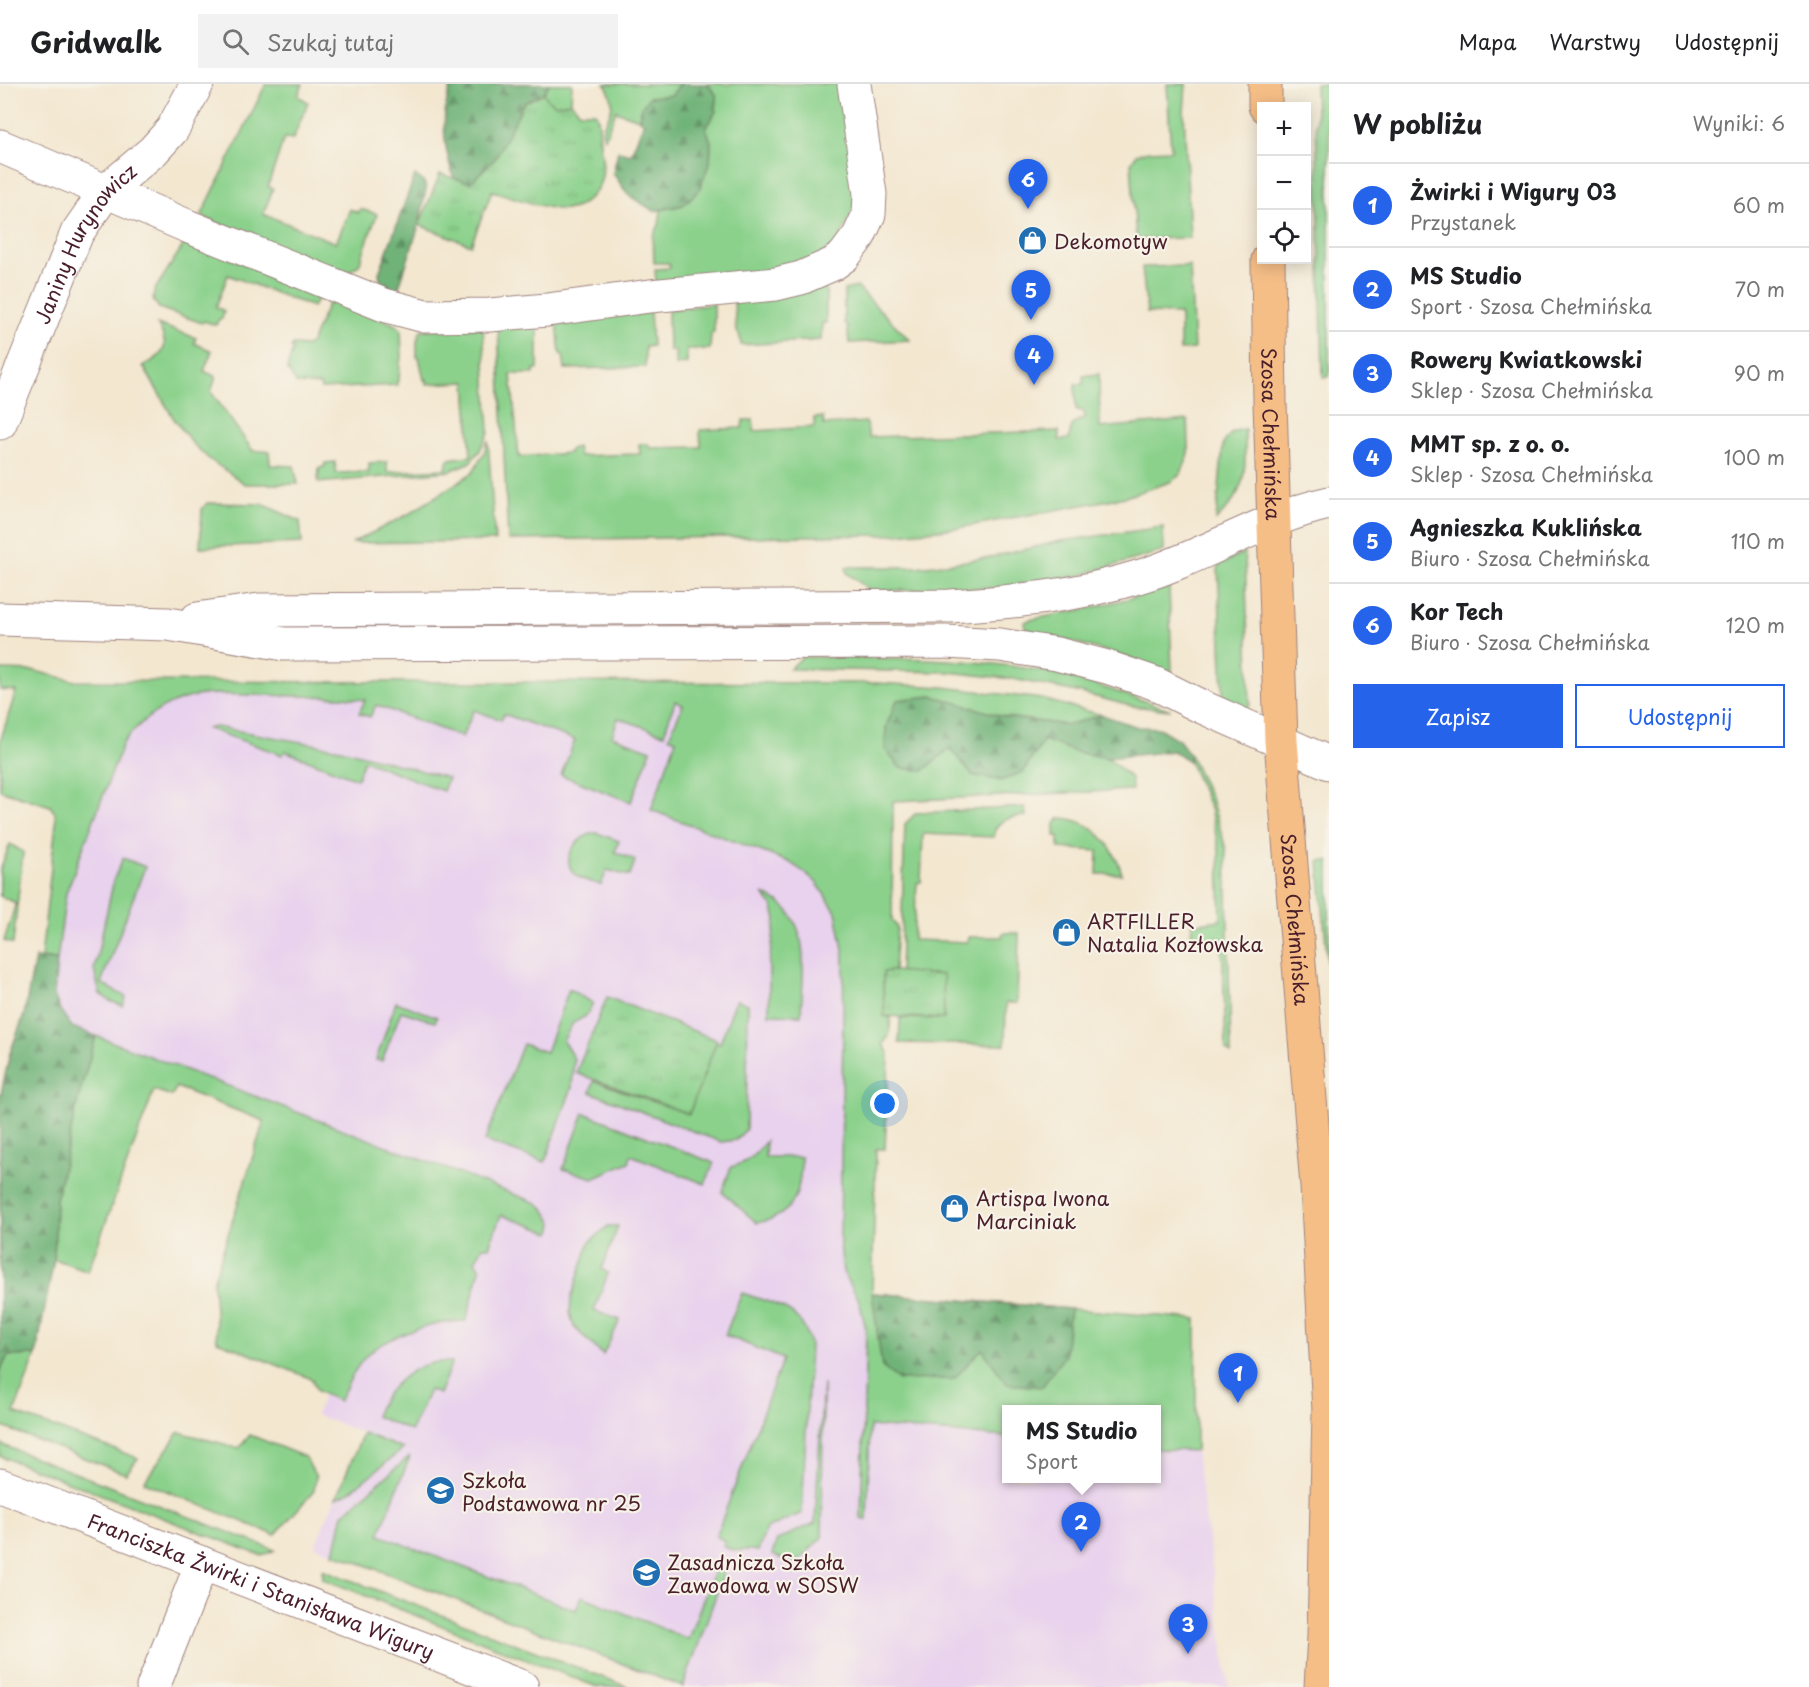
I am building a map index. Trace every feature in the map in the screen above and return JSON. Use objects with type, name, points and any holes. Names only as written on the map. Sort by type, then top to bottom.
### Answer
[{"type":"main road","points":[[1265,84],[1265,102]]},
{"type":"main road","name":"Szosa Chełmińska","points":[[1268,264],[1281,741],[1317,1185],[1329,1411],[1321,1687]]},
{"type":"street","name":"Janiny Hurynowicz","points":[[0,423],[77,233],[106,191],[153,151],[172,130],[197,84]]},
{"type":"street","points":[[0,146],[384,305],[425,316],[502,314],[776,284],[801,278],[833,264],[844,256],[864,226],[869,214],[870,194],[854,84]]},
{"type":"street","points":[[168,624],[260,610],[938,606],[1018,602],[1138,577],[1194,556],[1274,519],[1329,502]]},
{"type":"street","points":[[0,620],[168,624],[284,644],[946,642],[1000,645],[1057,654],[1117,670],[1154,683],[1329,763]]},
{"type":"street","name":"Franciszka Żwirki i Stanisława Wigury","points":[[0,1485],[522,1687]]},
{"type":"street","points":[[153,1687],[202,1563]]},
{"type":"shaded area","points":[[72,689],[886,699],[872,1293],[1002,1432],[1002,1483],[1161,1483],[1161,1448],[1196,1451],[1229,1687],[679,1687],[315,1546],[363,1433],[316,1415],[331,1376],[287,1113],[35,1016]]},
{"type":"green space","points":[[266,84],[303,84],[298,96],[308,102],[293,139],[284,138],[268,186],[273,189],[263,214],[336,243],[350,209],[358,213],[360,209],[377,214],[359,265],[349,271],[338,271],[201,216]]},
{"type":"green space","points":[[452,84],[549,84],[544,93],[524,103],[495,159],[470,183],[454,178],[447,155],[444,119]]},
{"type":"green space","points":[[549,84],[572,84],[571,102],[556,105],[547,99],[544,93]]},
{"type":"green space","points":[[605,84],[680,84],[672,95],[642,107],[639,119],[616,111],[605,138],[603,127],[612,103]]},
{"type":"green space","points":[[680,84],[707,84],[717,96],[716,111],[706,128],[711,142],[710,162],[699,190],[683,205],[654,211],[628,195],[613,173],[618,151],[631,154],[644,122],[639,119],[642,107],[649,97],[672,95]]},
{"type":"green space","points":[[707,84],[846,84],[857,196],[851,216],[835,246],[800,268],[656,283],[655,269],[670,268],[669,263],[654,263],[653,236],[659,225],[661,210],[683,205],[699,190],[710,162],[711,142],[706,128],[716,111],[717,96]]},
{"type":"green space","points":[[1167,84],[1186,84],[1184,113],[1190,238],[1136,239],[1131,163],[1137,154],[1171,150]]},
{"type":"green space","points":[[1315,84],[1329,84],[1329,377],[1323,377]]},
{"type":"green space","points":[[544,93],[548,100],[556,105],[571,102],[580,112],[595,112],[597,116],[603,163],[600,183],[591,196],[577,207],[559,209],[492,191],[471,245],[419,225],[440,174],[470,183],[495,159],[524,103]]},
{"type":"green space","points":[[415,175],[424,182],[426,189],[419,225],[396,296],[384,287],[379,273]]},
{"type":"green space","points":[[186,241],[320,294],[313,307],[228,275],[216,307],[224,311],[222,319],[219,319],[216,325],[204,321],[202,323],[159,308],[153,300],[154,291]]},
{"type":"green space","points":[[1190,266],[1194,349],[1180,350],[1180,314],[1147,313],[1142,267]]},
{"type":"green space","points":[[822,284],[826,291],[826,323],[822,323],[821,340],[741,345],[740,336],[736,330],[734,302]]},
{"type":"green space","points":[[857,287],[910,340],[849,343],[847,325],[844,323],[844,290]]},
{"type":"green space","points":[[331,297],[396,325],[401,330],[402,358],[397,385],[321,389],[320,385],[297,384],[287,369],[293,349],[291,348],[293,345],[307,346],[311,343]]},
{"type":"green space","points":[[714,304],[714,332],[711,334],[710,349],[687,349],[687,363],[675,365],[675,350],[669,350],[668,310]]},
{"type":"green space","points":[[650,312],[652,346],[645,347],[645,367],[565,369],[563,355],[560,354],[557,320]]},
{"type":"green space","points":[[538,323],[538,369],[534,369],[534,374],[511,374],[519,457],[569,453],[570,449],[577,447],[579,456],[640,454],[639,444],[648,444],[650,448],[701,447],[700,430],[742,428],[743,420],[753,420],[754,431],[814,427],[814,418],[823,417],[824,425],[866,422],[869,437],[1059,431],[1059,440],[1069,439],[1072,425],[1085,418],[1084,411],[1076,410],[1075,384],[1083,384],[1083,376],[1099,374],[1100,428],[1188,420],[1189,447],[1186,462],[1180,475],[1170,482],[1125,497],[958,528],[886,535],[508,540],[498,327]]},
{"type":"green space","points":[[157,324],[196,338],[194,343],[212,351],[204,371],[216,377],[211,392],[253,451],[269,451],[270,465],[294,466],[298,484],[245,484],[209,459],[192,443],[174,419],[143,366],[161,354],[165,344]]},
{"type":"green space","points":[[483,327],[489,432],[479,452],[469,463],[450,471],[318,483],[319,468],[324,467],[325,463],[335,462],[336,473],[369,472],[369,463],[387,462],[387,472],[446,469],[448,459],[471,456],[466,382],[427,384],[419,357],[417,357],[417,341],[421,330]]},
{"type":"green space","points":[[1245,429],[1245,468],[1240,489],[1227,509],[1216,520],[1223,445],[1231,434]]},
{"type":"green space","points":[[488,440],[495,541],[352,543],[409,514],[472,473],[484,453]]},
{"type":"green space","points":[[207,503],[262,504],[300,521],[302,543],[200,547],[202,509]]},
{"type":"green space","points":[[1163,527],[1164,551],[1077,576],[993,588],[871,591],[847,573],[846,567],[916,567],[952,563],[987,558],[1061,541]]},
{"type":"green space","points":[[1245,552],[1250,705],[1247,708],[1237,705],[1223,694],[1218,566]]},
{"type":"green space","points":[[1169,586],[1172,673],[1130,658],[1026,629],[1024,623],[1144,595]]},
{"type":"green space","points":[[802,657],[931,659],[1026,668],[1086,682],[1171,710],[1131,706],[1013,679],[948,672],[790,669]]},
{"type":"green space","points":[[0,670],[35,671],[75,681],[877,683],[943,687],[1042,699],[1102,715],[1067,725],[1005,717],[933,696],[898,700],[886,727],[885,749],[923,771],[950,748],[972,775],[1023,772],[1044,740],[1076,752],[1108,758],[1131,778],[1132,790],[893,801],[892,920],[897,927],[894,971],[883,972],[884,1016],[891,1018],[889,1036],[883,1044],[889,1054],[885,1149],[876,1149],[872,1293],[1196,1319],[1196,1451],[1161,1449],[1161,1405],[1002,1405],[1002,1437],[870,1426],[867,1520],[861,1519],[866,1329],[859,1300],[843,1272],[840,1242],[844,954],[836,912],[817,883],[789,862],[651,810],[676,740],[669,737],[683,705],[675,701],[664,734],[618,718],[612,736],[651,750],[631,802],[561,775],[575,740],[504,714],[501,720],[474,710],[462,737],[376,705],[370,717],[359,713],[365,700],[343,697],[210,694],[172,703],[141,724],[123,743],[66,893],[57,960],[41,958],[56,823],[55,813],[50,806],[0,790],[0,742],[16,691],[0,690]]},
{"type":"green space","points":[[933,696],[1005,717],[1067,725],[1102,715],[1138,727],[1159,728],[1179,740],[1190,755],[1189,761],[1173,751],[1108,758],[1076,752],[1044,740],[1023,772],[1001,781],[972,775],[950,748],[923,771],[900,768],[885,749],[886,727],[897,700]]},
{"type":"green space","points":[[216,727],[341,749],[448,778],[443,791],[364,760],[357,779],[285,751],[283,755],[206,728]]},
{"type":"green space","points":[[1190,755],[1211,799],[1226,849],[1231,1054],[1226,1050],[1222,939],[1191,938],[1192,924],[1221,920],[1219,849],[1210,808],[1189,761]]},
{"type":"green space","points":[[1025,807],[1026,816],[1004,820],[997,827],[994,837],[923,834],[921,882],[917,883],[913,940],[967,942],[969,937],[1002,937],[1003,933],[1019,933],[1017,1003],[1006,1003],[1005,1045],[899,1043],[900,1018],[944,1019],[943,976],[900,972],[905,824],[916,813]]},
{"type":"green space","points":[[1058,819],[1083,824],[1101,836],[1114,853],[1122,874],[1097,874],[1098,851],[1059,848],[1059,836],[1055,836],[1055,824]]},
{"type":"green space","points":[[597,833],[619,841],[615,852],[635,860],[630,876],[607,870],[601,885],[578,877],[572,871],[569,857],[572,850],[582,838]]},
{"type":"green space","points":[[10,844],[23,852],[13,944],[4,941],[16,903],[0,896],[0,870]]},
{"type":"green space","points":[[123,858],[145,867],[101,983],[126,997],[123,1006],[100,994],[94,970],[114,879]]},
{"type":"green space","points":[[1319,861],[1329,861],[1329,981]]},
{"type":"green space","points":[[763,894],[780,903],[797,926],[803,955],[801,1015],[769,1014],[769,963],[776,919],[772,905]]},
{"type":"green space","points":[[35,958],[57,960],[54,995],[60,1010],[72,1027],[96,1036],[78,1099],[56,1199],[54,1259],[36,1355],[8,1356],[0,1372],[0,1098],[10,1053],[24,1015]]},
{"type":"green space","points":[[883,972],[943,975],[944,1019],[884,1016]]},
{"type":"green space","points":[[569,989],[593,1003],[586,1016],[573,1023],[563,1041],[574,1059],[572,1087],[545,1162],[485,1141],[523,1044],[546,1052]]},
{"type":"green space","points":[[607,997],[717,1040],[689,1114],[576,1073]]},
{"type":"green space","points":[[736,1000],[748,1004],[746,1129],[736,1140],[721,1142],[590,1092],[594,1081],[689,1114],[716,1042],[720,1043]]},
{"type":"green space","points":[[396,1002],[437,1017],[435,1022],[401,1011],[382,1061],[376,1060]]},
{"type":"green space","points":[[96,1036],[537,1203],[553,1223],[551,1233],[501,1215],[489,1247],[483,1247],[475,1261],[480,1269],[466,1321],[443,1323],[418,1329],[394,1338],[373,1350],[362,1360],[339,1401],[317,1391],[312,1379],[217,1341],[213,1282],[264,1121],[176,1087],[172,1096],[154,1090],[88,1271],[54,1259],[56,1199],[78,1099]]},
{"type":"green space","points":[[584,1113],[714,1163],[705,1184],[631,1155],[629,1162],[593,1178],[563,1169]]},
{"type":"green space","points":[[766,1141],[765,1157],[801,1157],[800,1181],[794,1200],[788,1208],[770,1220],[757,1223],[722,1192],[731,1167],[751,1157]]},
{"type":"green space","points":[[608,1226],[618,1226],[602,1269],[608,1273],[594,1311],[620,1320],[603,1355],[574,1327],[570,1313],[571,1299],[589,1243]]},
{"type":"green space","points":[[742,1293],[775,1304],[794,1315],[801,1322],[810,1345],[802,1513],[766,1529],[758,1551],[729,1549],[723,1546],[725,1541],[716,1536],[783,1359],[725,1335]]},
{"type":"green space","points":[[872,1293],[1070,1309],[1065,1355],[1042,1387],[1007,1384],[982,1349],[954,1379],[899,1380],[882,1367]]},
{"type":"green space","points":[[36,1355],[14,1413],[138,1458],[126,1474],[0,1426],[0,1372],[7,1356]]},
{"type":"green space","points":[[452,1362],[439,1394],[429,1390],[411,1431],[375,1416],[390,1390],[413,1370],[432,1363]]},
{"type":"green space","points":[[823,1383],[822,1537],[796,1564],[772,1555],[777,1540],[815,1523]]},
{"type":"green space","points":[[179,1432],[239,1448],[250,1435],[305,1457],[316,1477],[314,1491],[275,1535],[144,1482]]},
{"type":"green space","points":[[363,1433],[403,1449],[348,1493],[336,1498]]},
{"type":"green space","points":[[0,1444],[275,1550],[262,1556],[0,1456]]},
{"type":"green space","points":[[410,1456],[379,1535],[576,1610],[582,1596],[688,1639],[715,1569],[724,1573],[683,1687],[334,1553],[343,1514]]},
{"type":"green space","points":[[322,1569],[628,1687],[597,1687],[323,1579]]},
{"type":"place","name":"Kor Tech","points":[[1028,209]]},
{"type":"place","name":"Dekomotyw","points":[[1033,241]]},
{"type":"place","name":"Agnieszka Kuklińska","points":[[1031,320]]},
{"type":"place","name":"MMT sp. z o. o.","points":[[1034,385]]},
{"type":"place","name":"ARTFILLER Natalia Kozłowska","points":[[1066,932]]},
{"type":"place","name":"Artispa Iwona Marciniak","points":[[955,1209]]},
{"type":"place","name":"Żwirki i Wigury 03","points":[[1238,1403]]},
{"type":"place","name":"Szkoła Podstawowa nr 25","points":[[441,1491]]},
{"type":"place","name":"MS Studio","points":[[1081,1552]]},
{"type":"place","name":"Zasadnicza Szkoła Zawodowa w SOSW","points":[[646,1573]]},
{"type":"place","name":"Rowery Kwiatkowski","points":[[1188,1654]]}]
